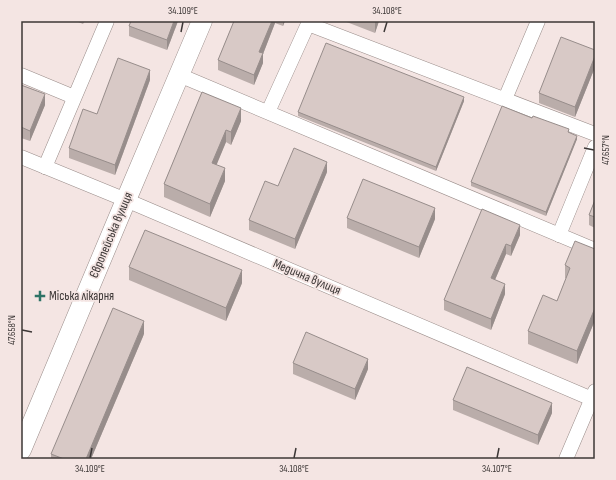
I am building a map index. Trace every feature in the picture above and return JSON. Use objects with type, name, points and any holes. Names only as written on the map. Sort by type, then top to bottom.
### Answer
[{"type":"street","points":[[45,167],[106,21]]},
{"type":"street","name":"Європейська вулиця","points":[[21,450],[202,21]]},
{"type":"street","points":[[505,99],[538,21]]},
{"type":"street","points":[[268,112],[308,24],[595,134]]},
{"type":"street","points":[[21,75],[74,97]]},
{"type":"street","points":[[179,75],[595,250]]},
{"type":"street","points":[[559,235],[595,147]]},
{"type":"street","name":"Медична вулиця","points":[[21,157],[593,395]]},
{"type":"street","points":[[566,459],[593,395]]},
{"type":"building","points":[[131,21],[174,21],[167,40],[129,26]]},
{"type":"building","points":[[234,21],[272,21],[259,52],[263,53],[254,75],[218,60]]},
{"type":"building","points":[[561,37],[595,50],[595,56],[575,107],[539,93]]},
{"type":"building","points":[[326,43],[464,97],[436,167],[298,112]]},
{"type":"building","points":[[118,58],[150,70],[115,165],[69,148],[83,109],[97,114]]},
{"type":"building","points":[[21,85],[45,94],[30,131],[21,127]]},
{"type":"building","points":[[202,92],[241,108],[231,132],[226,130],[212,163],[225,168],[210,204],[164,184]]},
{"type":"building","points":[[502,106],[532,118],[533,116],[569,129],[568,132],[577,136],[546,212],[471,182]]},
{"type":"building","points":[[294,148],[327,162],[295,239],[249,220],[265,181],[278,186]]},
{"type":"building","points":[[363,179],[435,208],[419,247],[347,218]]},
{"type":"building","points":[[595,200],[595,217],[589,215]]},
{"type":"building","points":[[482,209],[520,225],[511,246],[506,244],[491,278],[505,284],[491,319],[444,300]]},
{"type":"building","points":[[145,230],[242,270],[226,308],[129,267]]},
{"type":"building","points":[[575,241],[595,249],[595,308],[577,351],[528,331],[543,295],[557,301],[570,268],[565,265]]},
{"type":"building","points":[[113,308],[144,321],[86,459],[64,459],[51,454]]},
{"type":"building","points":[[306,332],[368,359],[355,389],[293,363]]},
{"type":"building","points":[[467,367],[552,403],[538,435],[453,400]]},
{"type":"place","name":"Мiська лiкарня","points":[[40,296]]}]
